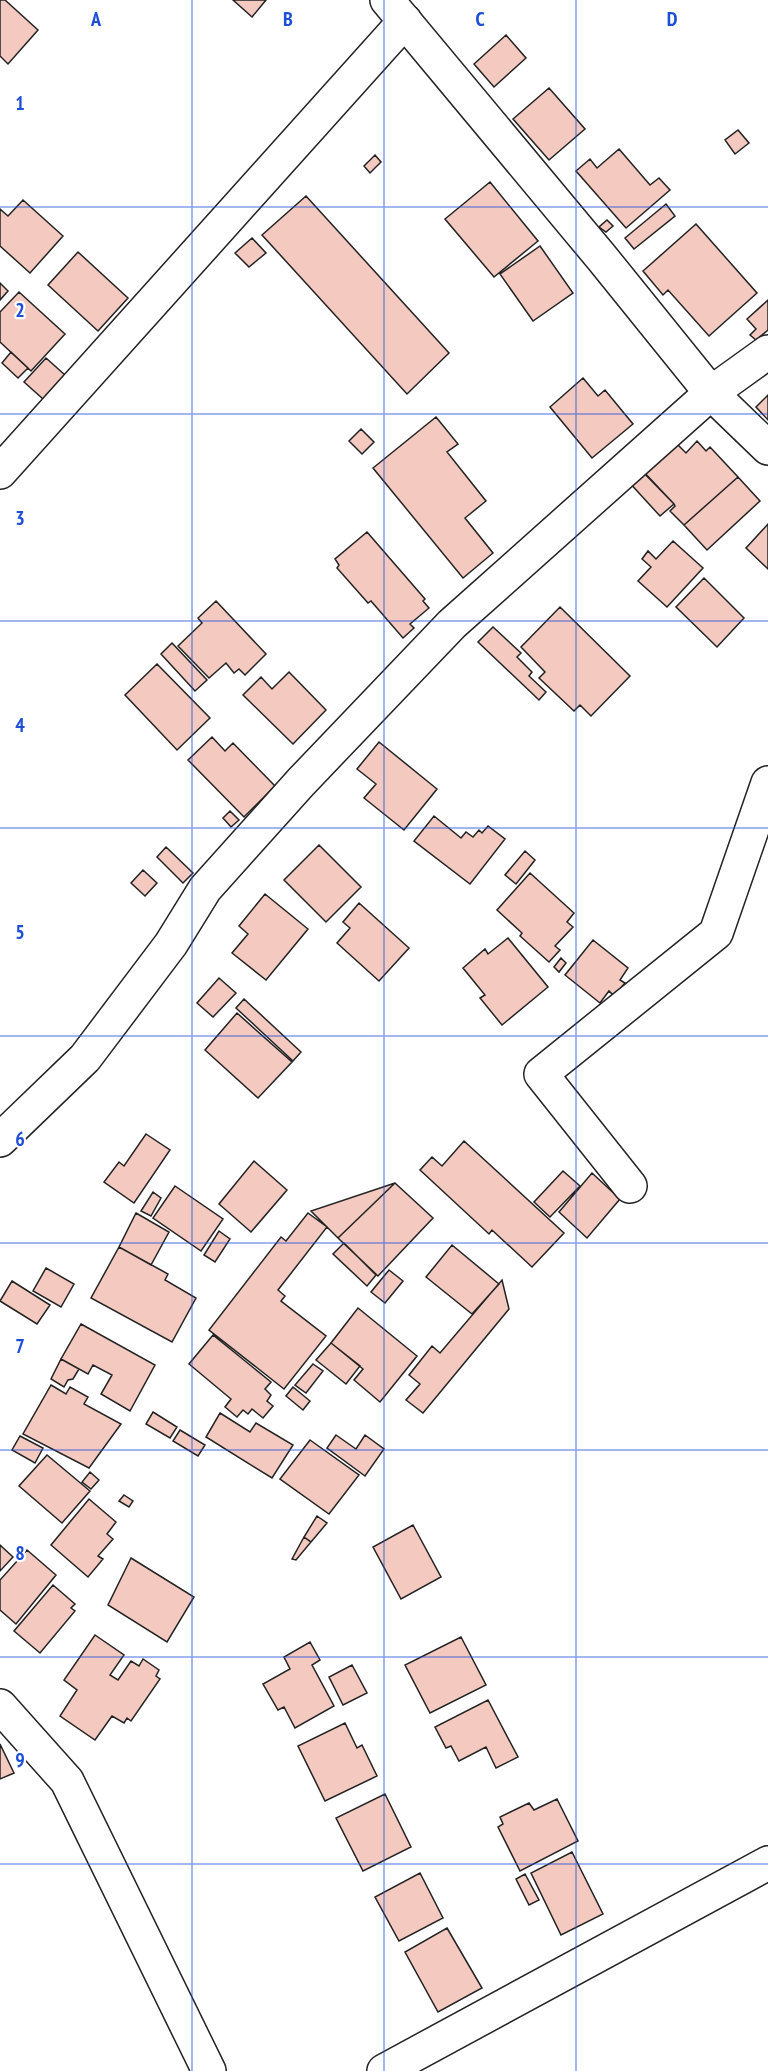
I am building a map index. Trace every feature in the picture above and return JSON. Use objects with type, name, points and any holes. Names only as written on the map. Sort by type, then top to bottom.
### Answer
[{"type":"street","points":[[0,471],[396,10],[711,393],[768,448]]},
{"type":"street","points":[[0,1140],[85,1058],[171,944],[205,889],[301,782],[452,624],[711,393],[768,352]]},
{"type":"street","points":[[630,1186],[541,1074],[716,933],[768,783]]},
{"type":"street","points":[[0,1707],[67,1781],[209,2071]]},
{"type":"street","points":[[384,2071],[768,1863]]},
{"type":"building","points":[[0,0],[5,0],[38,30],[8,64],[0,56]]},
{"type":"building","points":[[233,0],[266,0],[252,17]]},
{"type":"building","points":[[506,35],[526,58],[494,87],[474,64]]},
{"type":"building","points":[[549,88],[585,129],[549,160],[513,119]]},
{"type":"building","points":[[738,130],[749,143],[735,154],[725,140]]},
{"type":"building","points":[[619,149],[650,185],[659,178],[670,190],[626,228],[576,171],[590,159],[597,168]]},
{"type":"building","points":[[375,155],[381,162],[370,173],[364,166]]},
{"type":"building","points":[[490,182],[538,241],[494,277],[445,219]]},
{"type":"building","points":[[306,196],[449,353],[407,394],[262,235]]},
{"type":"building","points":[[23,200],[63,236],[30,273],[0,246],[0,209],[8,216]]},
{"type":"building","points":[[666,204],[675,216],[634,249],[625,238]]},
{"type":"building","points":[[607,220],[613,226],[606,232],[599,227]]},
{"type":"building","points":[[696,224],[757,293],[709,336],[668,290],[663,295],[643,271]]},
{"type":"building","points":[[252,238],[266,253],[249,267],[235,253]]},
{"type":"building","points":[[540,246],[573,293],[533,321],[500,274]]},
{"type":"building","points":[[78,252],[128,298],[98,331],[48,285]]},
{"type":"building","points":[[0,283],[8,291],[0,300]]},
{"type":"building","points":[[19,292],[65,334],[31,371],[0,342],[0,312]]},
{"type":"building","points":[[768,300],[768,330],[756,340],[750,335],[756,329],[747,319]]},
{"type":"building","points":[[11,352],[28,368],[18,378],[2,363]]},
{"type":"building","points":[[46,358],[65,375],[43,399],[24,382]]},
{"type":"building","points":[[583,378],[598,396],[605,390],[633,424],[592,458],[550,407]]},
{"type":"building","points":[[768,395],[768,420],[756,407]]},
{"type":"building","points":[[436,417],[458,444],[447,452],[486,501],[465,518],[493,553],[463,578],[373,468]]},
{"type":"building","points":[[361,429],[374,442],[362,454],[349,441]]},
{"type":"building","points":[[697,441],[706,451],[710,447],[738,477],[684,525],[670,511],[675,506],[674,504],[641,469],[677,444],[686,453]]},
{"type":"building","points":[[639,468],[674,504],[660,516],[627,480]]},
{"type":"building","points":[[738,477],[760,501],[707,550],[684,525]]},
{"type":"building","points":[[768,524],[768,569],[746,548]]},
{"type":"building","points":[[367,532],[425,599],[423,601],[429,608],[410,624],[414,628],[403,638],[371,601],[368,603],[337,568],[339,565],[335,559]]},
{"type":"building","points":[[673,541],[703,568],[667,607],[638,581],[651,567],[642,559],[648,551],[656,559]]},
{"type":"building","points":[[704,578],[744,618],[717,647],[676,607]]},
{"type":"building","points":[[216,601],[266,654],[245,675],[239,669],[234,673],[226,663],[209,678],[178,646],[202,623],[198,618]]},
{"type":"building","points":[[560,607],[630,676],[591,716],[580,705],[574,711],[539,678],[545,672],[521,647]]},
{"type":"building","points":[[493,627],[521,653],[517,657],[532,672],[529,676],[546,692],[539,700],[478,642]]},
{"type":"building","points":[[172,643],[207,680],[195,691],[161,654]]},
{"type":"building","points":[[157,664],[210,718],[177,750],[125,695]]},
{"type":"building","points":[[289,672],[326,710],[293,744],[243,695],[261,677],[272,689]]},
{"type":"building","points":[[212,737],[225,751],[233,743],[275,786],[244,817],[188,760]]},
{"type":"building","points":[[379,742],[437,789],[404,830],[364,798],[376,784],[357,769]]},
{"type":"building","points":[[230,811],[239,820],[231,827],[223,818]]},
{"type":"building","points":[[434,816],[461,838],[466,832],[473,837],[479,830],[482,833],[488,826],[505,839],[470,884],[414,841]]},
{"type":"building","points":[[319,845],[361,887],[326,922],[284,880]]},
{"type":"building","points":[[166,847],[193,873],[183,883],[157,857]]},
{"type":"building","points":[[525,851],[535,860],[516,884],[505,875]]},
{"type":"building","points":[[143,870],[157,883],[145,896],[131,883]]},
{"type":"building","points":[[530,873],[574,913],[567,922],[573,927],[555,946],[560,950],[549,962],[520,936],[522,933],[497,910]]},
{"type":"building","points":[[265,894],[308,929],[266,980],[232,953],[248,934],[239,926]]},
{"type":"building","points":[[359,903],[409,948],[379,981],[337,943],[350,928],[343,922]]},
{"type":"building","points":[[508,938],[548,987],[502,1025],[480,998],[485,995],[463,968],[485,949],[488,954]]},
{"type":"building","points":[[593,940],[628,968],[620,980],[625,983],[614,996],[609,991],[600,1003],[565,975]]},
{"type":"building","points":[[561,958],[566,963],[559,972],[554,967]]},
{"type":"building","points":[[219,978],[236,993],[213,1017],[197,1003]]},
{"type":"building","points":[[244,999],[301,1052],[293,1061],[236,1008]]},
{"type":"building","points":[[237,1013],[292,1062],[258,1098],[205,1050]]},
{"type":"building","points":[[146,1134],[170,1150],[134,1203],[104,1182],[119,1162],[124,1166]]},
{"type":"building","points":[[464,1141],[564,1233],[532,1267],[492,1230],[489,1234],[420,1170],[432,1157],[442,1166]]},
{"type":"building","points":[[254,1161],[287,1190],[251,1232],[219,1204]]},
{"type":"building","points":[[563,1171],[580,1186],[550,1217],[534,1202]]},
{"type":"building","points":[[592,1173],[620,1199],[587,1238],[559,1212]]},
{"type":"building","points":[[395,1183],[433,1218],[378,1276],[338,1238]]},
{"type":"building","points":[[395,1183],[338,1238],[311,1211]]},
{"type":"building","points":[[175,1186],[223,1219],[201,1251],[153,1218]]},
{"type":"building","points":[[153,1192],[161,1198],[151,1216],[141,1211]]},
{"type":"building","points":[[136,1213],[169,1232],[151,1265],[119,1247]]},
{"type":"building","points":[[308,1213],[327,1227],[278,1290],[285,1296],[281,1301],[326,1336],[284,1389],[209,1330],[281,1237],[286,1241]]},
{"type":"building","points":[[219,1231],[230,1239],[215,1262],[204,1255]]},
{"type":"building","points":[[344,1243],[376,1275],[367,1286],[333,1254]]},
{"type":"building","points":[[452,1245],[499,1284],[472,1314],[426,1277]]},
{"type":"building","points":[[119,1247],[168,1274],[165,1280],[196,1298],[172,1342],[91,1298]]},
{"type":"building","points":[[46,1268],[74,1284],[61,1307],[33,1291]]},
{"type":"building","points":[[389,1270],[403,1281],[385,1303],[371,1292]]},
{"type":"building","points":[[502,1280],[509,1309],[423,1413],[406,1400],[420,1384],[409,1375],[432,1346],[440,1353]]},
{"type":"building","points":[[12,1281],[50,1305],[37,1324],[0,1301]]},
{"type":"building","points":[[358,1308],[417,1356],[380,1402],[354,1380],[363,1369],[331,1343]]},
{"type":"building","points":[[81,1324],[155,1365],[130,1411],[101,1394],[112,1375],[93,1365],[88,1374],[61,1359]]},
{"type":"building","points":[[213,1335],[271,1382],[265,1389],[271,1395],[267,1401],[273,1406],[263,1418],[252,1409],[248,1414],[243,1410],[237,1417],[225,1407],[231,1399],[189,1364]]},
{"type":"building","points":[[331,1343],[360,1366],[346,1384],[316,1360]]},
{"type":"building","points":[[61,1359],[79,1369],[64,1387],[51,1379]]},
{"type":"building","points":[[313,1364],[323,1371],[306,1393],[295,1385]]},
{"type":"building","points":[[51,1385],[66,1394],[70,1387],[88,1397],[84,1404],[121,1424],[89,1468],[23,1434]]},
{"type":"building","points":[[293,1387],[310,1401],[303,1410],[286,1396]]},
{"type":"building","points":[[153,1412],[177,1427],[170,1438],[146,1424]]},
{"type":"building","points":[[220,1413],[250,1432],[256,1423],[293,1445],[272,1478],[206,1437]]},
{"type":"building","points":[[180,1430],[205,1445],[198,1456],[173,1441]]},
{"type":"building","points":[[336,1435],[356,1449],[365,1435],[384,1449],[365,1476],[327,1448]]},
{"type":"building","points":[[20,1436],[43,1448],[35,1463],[12,1450]]},
{"type":"building","points":[[310,1440],[359,1475],[329,1514],[280,1479]]},
{"type":"building","points":[[47,1455],[90,1491],[62,1523],[19,1486]]},
{"type":"building","points":[[90,1472],[99,1480],[91,1489],[82,1482]]},
{"type":"building","points":[[124,1495],[133,1501],[129,1507],[119,1501]]},
{"type":"building","points":[[89,1499],[116,1522],[107,1534],[113,1539],[98,1556],[103,1559],[88,1577],[51,1545]]},
{"type":"building","points":[[317,1516],[327,1523],[311,1542],[304,1537]]},
{"type":"building","points":[[413,1525],[441,1577],[401,1599],[373,1547]]},
{"type":"building","points":[[304,1537],[311,1542],[296,1560],[292,1559]]},
{"type":"building","points":[[0,1545],[13,1557],[0,1571]]},
{"type":"building","points":[[27,1550],[56,1575],[16,1624],[0,1610],[0,1580]]},
{"type":"building","points":[[131,1558],[194,1597],[167,1642],[108,1605]]},
{"type":"building","points":[[53,1585],[75,1604],[71,1608],[75,1611],[40,1653],[14,1631]]},
{"type":"building","points":[[95,1635],[124,1655],[110,1675],[118,1680],[131,1661],[139,1666],[143,1659],[159,1670],[156,1676],[160,1679],[131,1721],[127,1718],[124,1723],[112,1716],[95,1740],[60,1716],[77,1690],[64,1680]]},
{"type":"building","points":[[461,1637],[486,1685],[430,1713],[405,1665]]},
{"type":"building","points":[[310,1642],[320,1660],[312,1665],[334,1706],[295,1728],[284,1707],[278,1710],[263,1684],[290,1669],[284,1657]]},
{"type":"building","points":[[352,1665],[367,1693],[343,1705],[329,1677]]},
{"type":"building","points":[[488,1700],[518,1757],[496,1768],[486,1747],[459,1761],[451,1746],[446,1748],[435,1727]]},
{"type":"building","points":[[345,1723],[357,1748],[362,1745],[377,1776],[325,1801],[298,1746]]},
{"type":"building","points":[[0,1744],[14,1773],[0,1779]]},
{"type":"building","points":[[385,1794],[411,1847],[363,1871],[336,1818]]},
{"type":"building","points":[[557,1799],[578,1841],[520,1871],[498,1827],[503,1824],[500,1817],[529,1803],[534,1810]]},
{"type":"building","points":[[572,1852],[603,1914],[561,1935],[531,1873]]},
{"type":"building","points":[[420,1873],[443,1918],[399,1941],[375,1897]]},
{"type":"building","points":[[525,1874],[539,1900],[529,1905],[516,1879]]},
{"type":"building","points":[[447,1928],[482,1988],[438,2012],[405,1952]]}]
